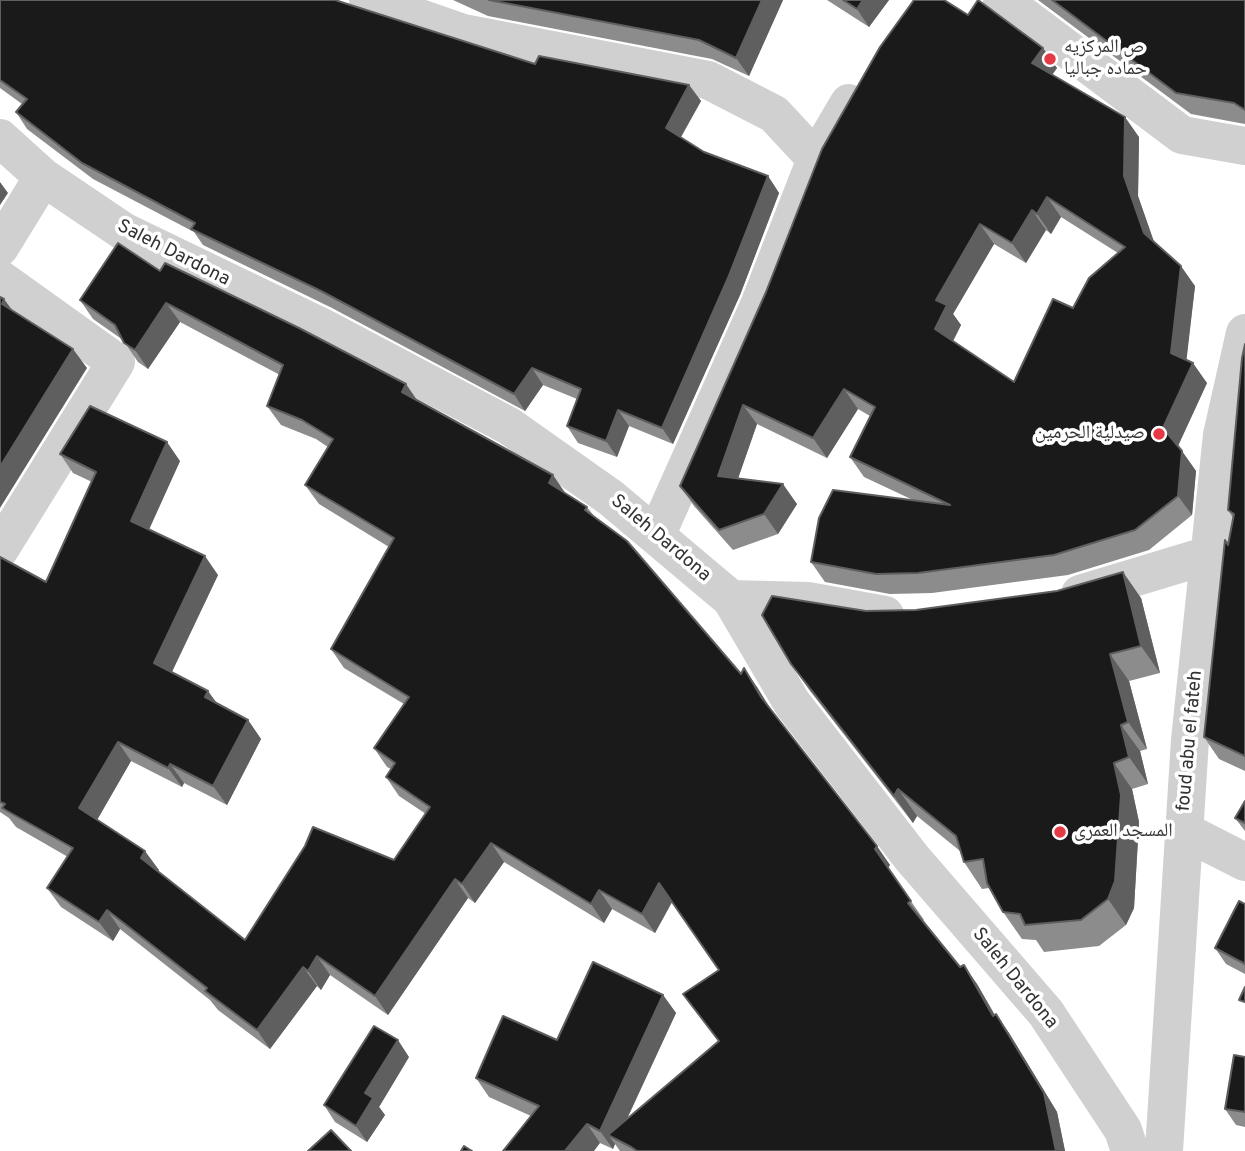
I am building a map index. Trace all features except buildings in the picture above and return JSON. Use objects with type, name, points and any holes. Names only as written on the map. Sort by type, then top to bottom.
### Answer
[{"type":"street","points":[[368,0],[463,33],[708,80],[774,114],[816,159]]},
{"type":"street","points":[[1002,0],[1182,135],[1245,146]]},
{"type":"street","points":[[656,536],[761,303],[816,159],[863,78]]},
{"type":"street","name":"Saleh Dardona","points":[[0,138],[43,177],[123,231],[323,327],[509,426],[611,498],[731,600],[792,703],[912,858],[1046,1013],[1123,1130],[1130,1151]]},
{"type":"street","points":[[0,247],[43,177]]},
{"type":"street","points":[[0,279],[116,362],[0,549]]},
{"type":"street","name":"foud abu el fateh","points":[[1164,1151],[1184,831],[1209,555],[1222,435],[1245,333]]},
{"type":"street","points":[[1045,600],[1073,596],[1209,555]]},
{"type":"street","points":[[731,600],[808,601],[888,616],[923,615]]},
{"type":"street","points":[[1184,831],[1245,862]]},
{"type":"place","name":"ص المركزيه حماده جباليا","points":[[1050,59]]},
{"type":"place","name":"صيدلية الحرمين","points":[[1159,434]]},
{"type":"place","name":"المسجد العمرى","points":[[1060,832]]}]
